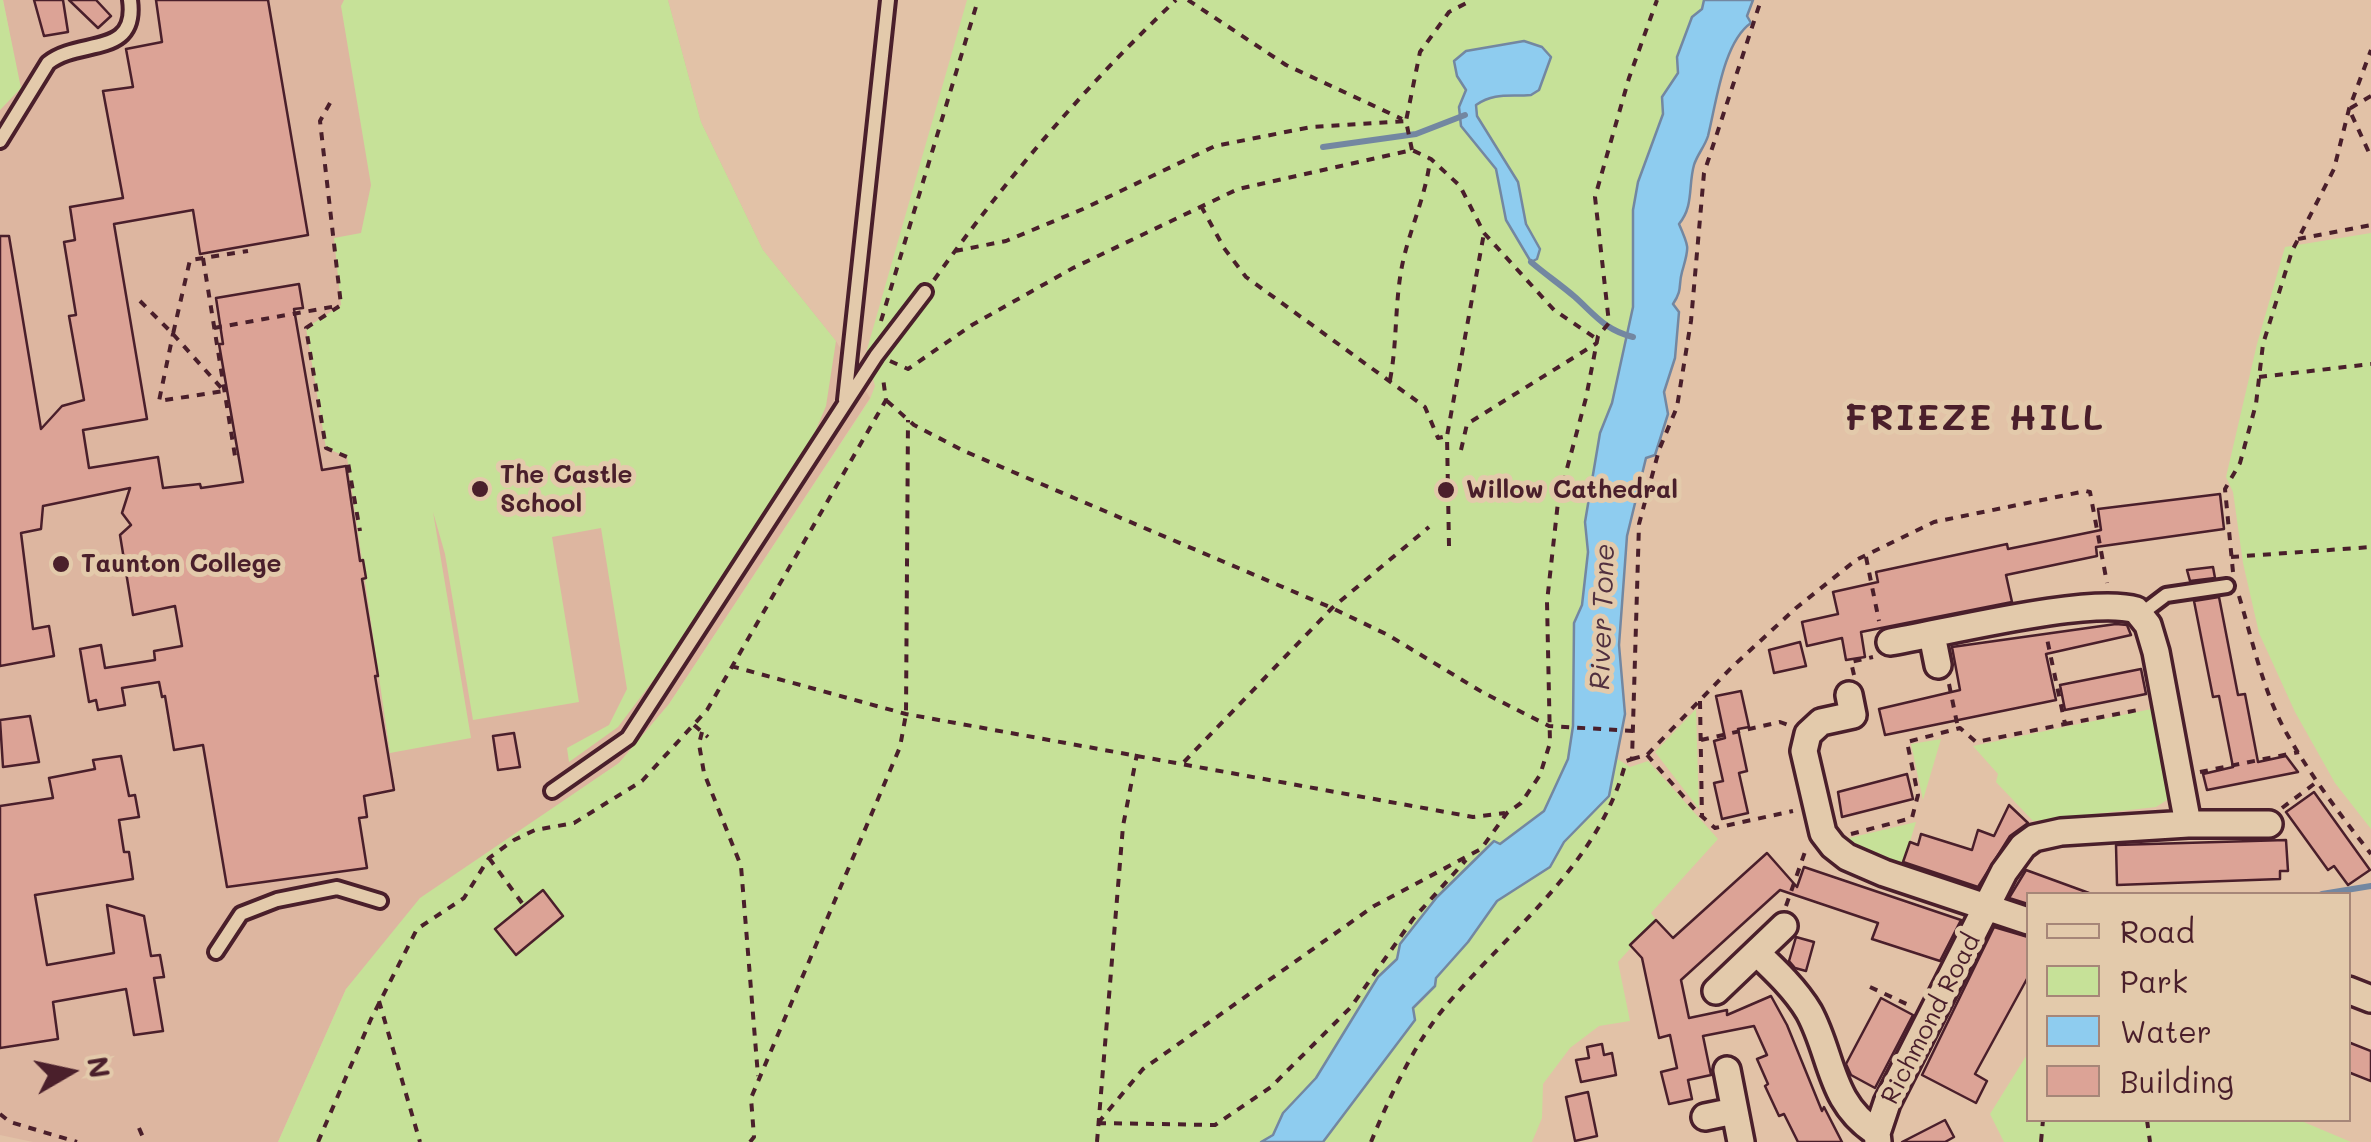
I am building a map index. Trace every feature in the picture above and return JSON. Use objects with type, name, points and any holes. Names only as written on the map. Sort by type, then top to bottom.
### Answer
[{"type":"street","points":[[1890,642],[2042,615],[2114,607],[2142,614],[2152,638],[2188,824],[2269,824]]},
{"type":"street","points":[[1932,635],[1938,665]]},
{"type":"street","points":[[1853,714],[1821,722],[1812,731],[1804,751],[1819,840],[1884,873],[2026,920]]},
{"type":"street","name":"Richmond Road","points":[[1757,952],[1808,1012],[1829,1072],[1845,1101],[1878,1137],[1887,1103],[1930,1015],[2004,872],[2024,846],[2034,838],[2061,832],[2188,824]]},
{"type":"street","points":[[1716,992],[1784,926]]},
{"type":"street","points":[[1727,1070],[1741,1142]]},
{"type":"street","points":[[1706,1117],[1734,1111]]},
{"type":"lane","points":[[0,141],[48,64],[59,55],[118,41],[128,28],[130,0]]},
{"type":"lane","points":[[843,408],[888,0]]},
{"type":"lane","points":[[552,790],[628,738],[876,356],[926,292]]},
{"type":"lane","points":[[2142,614],[2166,595],[2227,586]]},
{"type":"lane","points":[[216,952],[240,914],[277,900],[337,888],[380,901]]},
{"type":"path","points":[[978,0],[874,347],[886,400],[908,420],[964,451],[1332,608],[1553,727],[1631,730]]},
{"type":"path","points":[[926,292],[1015,171],[1117,56],[1176,0]]},
{"type":"path","points":[[1188,0],[1286,65],[1406,121]]},
{"type":"path","points":[[1412,150],[1406,121],[1420,52],[1449,12],[1472,0]]},
{"type":"path","points":[[1098,1123],[1143,1069],[1374,906],[1481,849],[1507,813],[1522,804],[1540,775],[1553,727],[1547,602],[1558,502],[1597,339],[1608,322],[1596,196],[1629,78],[1657,0]]},
{"type":"path","points":[[1632,759],[1639,524],[1659,450],[1677,407],[1691,321],[1704,173],[1761,0]]},
{"type":"path","points":[[2371,50],[2349,110],[2334,169],[2298,239],[2263,344],[2256,404],[2240,463],[2224,489],[2236,586],[2266,684],[2286,732],[2371,854]]},
{"type":"path","points":[[2349,110],[2371,96]]},
{"type":"path","points":[[330,104],[320,121],[341,305]]},
{"type":"path","points":[[2349,110],[2371,157]]},
{"type":"path","points":[[955,251],[1006,241],[1084,209],[1215,146],[1310,127],[1406,121]]},
{"type":"path","points":[[876,356],[908,370],[972,325],[1040,287],[1238,189],[1412,150],[1431,159],[1460,186],[1484,233],[1554,310],[1597,339]]},
{"type":"path","points":[[1390,380],[1396,346],[1394,307],[1431,159]]},
{"type":"path","points":[[1201,206],[1224,248],[1246,277],[1425,407],[1438,438],[1447,436]]},
{"type":"path","points":[[2298,239],[2371,224]]},
{"type":"path","points":[[1449,546],[1447,436],[1484,233]]},
{"type":"path","points":[[224,391],[158,401],[190,260],[248,251]]},
{"type":"path","points":[[203,258],[235,456]]},
{"type":"path","points":[[140,301],[224,391]]},
{"type":"path","points":[[214,328],[341,305]]},
{"type":"path","points":[[341,305],[306,328],[326,448],[347,457],[360,531]]},
{"type":"path","points":[[1461,450],[1468,424],[1597,339]]},
{"type":"path","points":[[2259,378],[2371,364]]},
{"type":"path","points":[[318,1142],[379,1001],[417,930],[464,898],[489,858],[534,830],[574,822],[642,781],[694,725],[712,702],[886,400]]},
{"type":"path","points":[[752,1139],[751,1098],[900,748],[906,714],[908,420]]},
{"type":"path","points":[[1371,1142],[1389,1098],[1443,1010],[1570,873],[1620,786],[1626,762],[1647,755],[1796,608],[1856,560],[1934,522],[2090,492],[2114,607]]},
{"type":"path","points":[[1184,762],[1332,608],[1429,527]]},
{"type":"path","points":[[2231,556],[2371,547]]},
{"type":"path","points":[[2042,615],[2064,724]]},
{"type":"path","points":[[1938,665],[1946,670],[1958,728],[1976,742],[2166,704]]},
{"type":"path","points":[[732,666],[906,714],[1473,816],[1507,813]]},
{"type":"path","points":[[1700,700],[1702,817]]},
{"type":"path","points":[[1700,740],[1780,722],[1812,731]]},
{"type":"path","points":[[694,725],[708,737]]},
{"type":"path","points":[[1784,926],[1783,916],[1819,840],[1912,818],[1918,795],[1907,742],[1958,728]]},
{"type":"path","points":[[702,732],[699,744],[704,773],[742,866],[758,1081]]},
{"type":"path","points":[[2181,776],[2299,752]]},
{"type":"path","points":[[1647,755],[1715,828],[1728,828],[1815,804]]},
{"type":"path","points":[[1097,1142],[1108,974],[1129,784],[1137,756]]},
{"type":"path","points":[[2269,824],[2278,812],[2318,781]]},
{"type":"path","points":[[1098,1123],[1216,1125],[1271,1087],[1351,1006],[1413,918],[1471,854]]},
{"type":"path","points":[[489,858],[522,903]]},
{"type":"path","points":[[1870,987],[1930,1015]]},
{"type":"path","points":[[379,1001],[420,1142]]},
{"type":"path","points":[[0,1114],[10,1122],[77,1142]]},
{"type":"path","points":[[140,1128],[145,1142]]},
{"type":"shaded area","name":"The Castle School","points":[[3,0],[668,0],[701,122],[763,250],[836,341],[870,398],[669,704],[619,763],[525,829],[346,989],[278,1142],[33,1142],[0,1135],[0,110],[20,88]]},
{"type":"green space","points":[[0,0],[21,88],[0,110]]},
{"type":"green space","points":[[344,0],[668,0],[701,122],[763,250],[836,341],[826,406],[810,444],[658,674],[618,727],[569,762],[567,748],[609,725],[627,689],[601,528],[552,537],[579,702],[473,720],[445,554],[433,512],[471,738],[390,753],[347,457],[326,448],[306,328],[341,305],[334,238],[361,233],[371,185],[341,6]]},
{"type":"green space","points":[[967,0],[1704,0],[1678,73],[1662,97],[1663,114],[1638,182],[1633,307],[1612,403],[1600,433],[1585,522],[1588,552],[1582,605],[1574,623],[1573,726],[1568,759],[1544,811],[1500,845],[1494,842],[1437,897],[1400,944],[1397,959],[1378,977],[1316,1078],[1283,1113],[1273,1135],[1261,1142],[278,1142],[346,989],[420,898],[619,763],[669,704],[870,399],[875,386],[866,353]],"holes":[[[1524,41],[1521,96],[1497,96],[1476,105],[1477,116],[1518,182],[1526,224],[1540,249],[1532,261],[1506,220],[1496,168],[1482,154],[1459,107],[1466,90],[1454,61],[1466,51]],[[542,891],[563,917],[516,955],[495,930]]]},
{"type":"green space","points":[[2371,233],[2371,829],[2335,783],[2295,712],[2259,633],[2243,563],[2233,492],[2226,477],[2257,344],[2285,247]]},
{"type":"green space","points":[[2156,708],[2172,788],[2167,800],[2156,807],[2033,821],[1996,782],[1998,774],[1973,746]]},
{"type":"green space","points":[[1696,709],[1699,809],[1655,752]]},
{"type":"green space","points":[[1941,739],[1923,800],[1911,744]]},
{"type":"green space","points":[[1616,758],[1630,767],[1648,761],[1718,839],[1651,913],[1656,920],[1618,962],[1630,1021],[1599,1026],[1570,1048],[1543,1084],[1542,1118],[1532,1142],[1323,1142],[1415,1020],[1413,1008],[1423,1001],[1436,978],[1498,901],[1550,867],[1564,842],[1613,779]]},
{"type":"green space","points":[[1916,822],[1903,864],[1845,839]]},
{"type":"green space","points":[[2026,1056],[2026,1122],[2304,1122],[2351,1142],[2004,1142],[1990,1114]]},
{"type":"water","name":"River Tone","points":[[1704,0],[1753,0],[1747,16],[1751,23],[1741,32],[1727,59],[1708,136],[1694,165],[1687,210],[1679,224],[1687,252],[1673,304],[1679,312],[1675,358],[1664,392],[1668,414],[1655,455],[1646,458],[1627,536],[1619,645],[1625,714],[1609,796],[1564,842],[1550,867],[1497,901],[1436,978],[1435,986],[1413,1008],[1415,1020],[1323,1142],[1261,1142],[1273,1135],[1283,1113],[1316,1078],[1378,977],[1397,959],[1400,944],[1437,897],[1494,841],[1500,844],[1544,811],[1568,759],[1573,726],[1574,623],[1582,605],[1588,552],[1585,522],[1600,433],[1612,403],[1633,307],[1633,210],[1638,182],[1663,114],[1662,97],[1678,73],[1677,57],[1692,17],[1702,9]]},
{"type":"water","points":[[1524,41],[1542,47],[1551,57],[1539,90],[1531,95],[1496,97],[1476,105],[1477,116],[1518,182],[1526,224],[1540,249],[1537,259],[1531,262],[1506,220],[1496,169],[1461,126],[1459,107],[1466,90],[1454,61],[1466,51]]},
{"type":"building","points":[[34,0],[63,0],[68,32],[44,36]]},
{"type":"building","points":[[69,0],[96,0],[111,16],[98,28]]},
{"type":"building","points":[[156,0],[268,0],[308,235],[200,254],[193,210],[114,224],[147,419],[83,430],[89,468],[158,457],[163,488],[243,482],[219,344],[223,344],[216,298],[299,284],[303,308],[294,309],[322,470],[346,466],[366,578],[362,579],[394,790],[364,796],[367,817],[359,818],[367,868],[227,887],[203,745],[174,750],[159,682],[122,688],[125,705],[98,710],[96,700],[89,702],[80,649],[101,645],[105,668],[155,660],[154,651],[182,646],[175,606],[133,615],[120,535],[131,525],[122,513],[130,488],[43,506],[41,529],[21,533],[33,629],[49,626],[54,656],[0,666],[0,236],[9,236],[41,429],[62,406],[84,400],[69,316],[76,315],[64,242],[75,240],[70,207],[123,198],[103,91],[133,87],[126,49],[162,42]]},
{"type":"building","points":[[2220,494],[2224,529],[2096,547],[2097,556],[2006,575],[2012,602],[1861,632],[1865,657],[1846,660],[1842,638],[1807,646],[1802,622],[1838,614],[1833,592],[1878,582],[1876,572],[2007,544],[2008,549],[2101,530],[2098,509]]},
{"type":"building","points":[[2213,567],[2215,578],[2190,581],[2187,570]]},
{"type":"building","points":[[2219,597],[2238,695],[2245,694],[2258,762],[2286,756],[2298,772],[2207,790],[2203,774],[2233,767],[2219,696],[2213,697],[2194,601]]},
{"type":"building","points":[[2127,625],[2131,635],[2046,654],[2056,700],[1885,735],[1879,709],[1960,690],[1952,647]]},
{"type":"building","points":[[1800,642],[1806,666],[1774,673],[1769,650]]},
{"type":"building","points":[[2141,669],[2146,694],[2065,710],[2060,685]]},
{"type":"building","points":[[1741,691],[1749,727],[1738,729],[1747,771],[1739,773],[1748,813],[1722,819],[1714,783],[1723,781],[1714,741],[1725,738],[1716,696]]},
{"type":"building","points":[[30,716],[39,762],[3,767],[0,720]]},
{"type":"building","points":[[514,733],[520,767],[498,770],[493,736]]},
{"type":"building","points":[[121,756],[129,796],[135,795],[139,817],[119,820],[133,879],[35,895],[47,965],[114,953],[107,905],[144,916],[151,956],[160,955],[164,977],[154,978],[163,1031],[134,1035],[126,989],[53,1002],[58,1039],[0,1048],[0,806],[53,798],[49,778],[95,769],[93,760]]},
{"type":"building","points":[[1907,774],[1913,799],[1842,817],[1838,792]]},
{"type":"building","points":[[2314,792],[2370,870],[2348,885],[2334,866],[2328,870],[2286,812]]},
{"type":"building","points":[[2009,805],[2028,823],[2010,836],[1978,887],[1903,862],[1910,842],[1918,845],[1921,834],[1972,850],[1978,830],[1994,836]]},
{"type":"building","points":[[2286,840],[2288,871],[2280,871],[2280,879],[2117,885],[2116,845]]},
{"type":"building","points":[[1767,853],[1797,887],[1804,867],[1961,920],[1940,961],[1872,939],[1878,923],[1780,890],[1681,980],[1689,1018],[1727,1010],[1727,1015],[1771,996],[1822,1111],[1824,1107],[1842,1142],[1798,1142],[1784,1114],[1779,1116],[1765,1086],[1768,1084],[1757,1059],[1767,1055],[1754,1026],[1703,1036],[1711,1075],[1688,1080],[1692,1099],[1669,1104],[1661,1072],[1677,1068],[1670,1035],[1659,1038],[1642,958],[1630,945],[1656,920],[1673,938]]},
{"type":"building","points":[[2026,870],[2086,892],[2026,892],[2026,903],[2009,898]]},
{"type":"building","points":[[543,890],[563,916],[516,955],[495,929]]},
{"type":"building","points":[[1994,927],[2026,936],[2026,981],[1975,1074],[1987,1081],[1976,1103],[1922,1075]]},
{"type":"building","points":[[1796,937],[1814,942],[1806,971],[1789,961]]},
{"type":"building","points":[[1881,998],[1913,1015],[1875,1088],[1851,1075],[1846,1064]]},
{"type":"building","points":[[2351,1043],[2371,1051],[2371,1081],[2351,1073]]},
{"type":"building","points":[[1602,1044],[1604,1055],[1612,1053],[1616,1075],[1581,1082],[1576,1060],[1589,1058],[1587,1047]]},
{"type":"building","points":[[1588,1092],[1597,1136],[1575,1141],[1566,1097]]},
{"type":"building","points":[[1945,1120],[1954,1137],[1945,1142],[1902,1142]]},
{"type":"waterway","points":[[1323,147],[1416,134],[1465,115]]},
{"type":"waterway","points":[[1531,262],[1608,326],[1633,337]]},
{"type":"waterway","points":[[2334,892],[2371,886]]},
{"type":"place","name":"The Castle School","points":[[480,489]]},
{"type":"place","name":"Willow Cathedral","points":[[1446,490]]},
{"type":"place","name":"Taunton College","points":[[61,564]]},
{"type":"district","name":"FRIEZE HILL","points":[[1975,419]]}]
